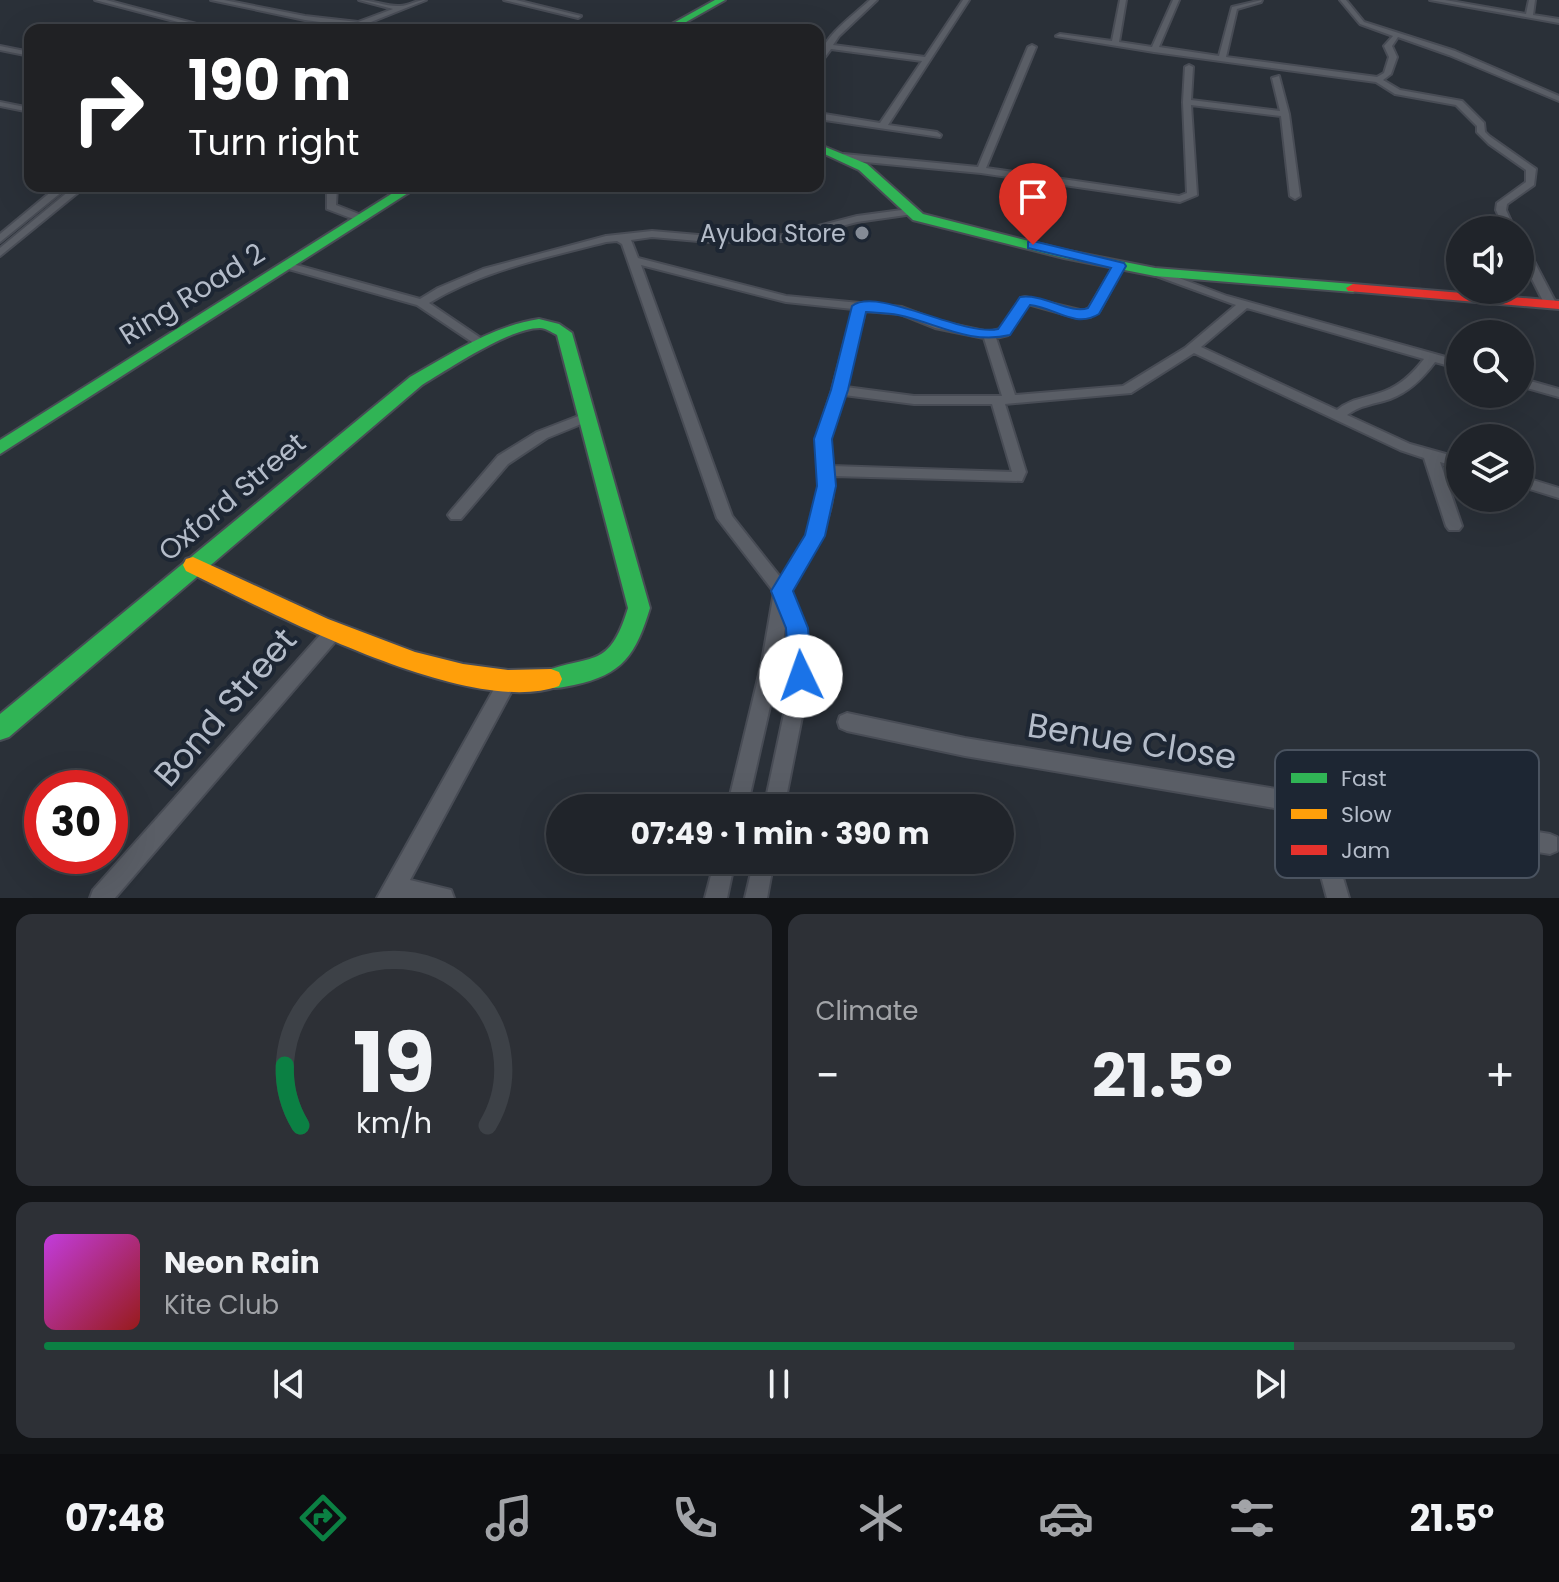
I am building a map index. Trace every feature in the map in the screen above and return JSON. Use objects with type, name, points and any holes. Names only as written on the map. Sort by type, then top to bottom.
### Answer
[{"type":"street","points":[[98,0],[192,24]]},
{"type":"street","points":[[214,0],[305,18],[359,24],[423,0]]},
{"type":"street","points":[[362,0],[398,8]]},
{"type":"street","points":[[507,0],[578,16]]},
{"type":"street","points":[[676,24],[721,0]]},
{"type":"street","points":[[824,54],[836,35],[874,0]]},
{"type":"street","points":[[882,127],[966,0]]},
{"type":"street","points":[[1115,44],[1123,0]]},
{"type":"street","points":[[1154,50],[1176,0]]},
{"type":"street","points":[[1343,0],[1356,20],[1452,53],[1559,99]]},
{"type":"street","points":[[1433,0],[1460,2],[1559,21]]},
{"type":"street","points":[[1529,16],[1532,0]]},
{"type":"street","points":[[1222,59],[1234,8],[1259,1]]},
{"type":"street","points":[[1060,36],[1378,80],[1398,92],[1465,106],[1481,125],[1481,132],[1487,139],[1531,169],[1531,183],[1527,189],[1502,203],[1504,216]]},
{"type":"street","points":[[1378,80],[1387,74],[1393,57],[1388,46],[1396,36]]},
{"type":"street","points":[[828,47],[927,59]]},
{"type":"street","points":[[981,170],[1032,47]]},
{"type":"street","points":[[0,48],[24,53]]},
{"type":"street","points":[[844,157],[981,170],[1180,199],[1192,195],[1187,102],[1189,67]]},
{"type":"street","points":[[1276,78],[1285,114],[1295,196]]},
{"type":"street","points":[[1187,102],[1285,114]]},
{"type":"street","points":[[0,104],[24,111]]},
{"type":"street","points":[[0,110],[24,112]]},
{"type":"street","points":[[824,117],[937,135]]},
{"type":"street","points":[[824,149],[844,157],[885,184],[909,212]]},
{"type":"street","points":[[0,239],[57,192]]},
{"type":"street","points":[[0,253],[74,192]]},
{"type":"street","points":[[332,192],[331,207],[360,218]]},
{"type":"street","name":"Ring Road 2","points":[[0,448],[403,192]]},
{"type":"street","points":[[421,303],[448,287],[606,239],[652,234],[710,239],[784,238],[857,219],[909,212],[1064,254],[1155,272],[1555,305]]},
{"type":"street","points":[[619,238],[627,242],[725,518],[782,591],[797,628],[801,676],[777,794]]},
{"type":"street","points":[[633,260],[786,299],[902,311],[939,325],[989,336],[1004,332],[1025,300],[1037,300],[1069,313],[1086,315],[1094,310],[1119,266]]},
{"type":"street","points":[[289,266],[421,303],[481,344]]},
{"type":"street","points":[[1534,268],[1555,305]]},
{"type":"street","points":[[1155,272],[1245,304],[1446,361]]},
{"type":"street","points":[[839,390],[914,400],[1003,400],[1126,390],[1193,348],[1245,304]]},
{"type":"street","points":[[740,794],[771,662],[782,591],[815,536],[827,486],[823,439],[860,306]]},
{"type":"street","name":"Oxford Street","points":[[0,729],[416,381],[481,344],[535,324],[552,325],[564,333],[586,417]]},
{"type":"street","points":[[826,471],[1017,477],[1019,472],[989,336]]},
{"type":"street","points":[[1193,348],[1431,456],[1446,460]]},
{"type":"street","points":[[1340,414],[1348,405],[1399,390],[1422,372],[1432,357]]},
{"type":"street","points":[[1534,386],[1559,393]]},
{"type":"street","points":[[193,565],[335,630],[440,668],[509,679],[564,679],[607,667],[630,643],[639,608],[586,417],[542,435],[503,460],[456,515]]},
{"type":"street","points":[[1431,456],[1454,526]]},
{"type":"street","points":[[1534,485],[1559,493]]},
{"type":"street","name":"Bond Street","points":[[101,898],[335,630]]},
{"type":"street","points":[[443,898],[392,892],[509,679]]},
{"type":"street","name":"Benue Close","points":[[847,722],[965,747],[1275,796]]},
{"type":"street","name":"Benue Close","points":[[1539,842],[1550,844]]},
{"type":"street","points":[[716,898],[722,874]]},
{"type":"street","points":[[756,898],[761,874]]},
{"type":"street","points":[[1332,878],[1338,898]]},
{"type":"traffic: fast","points":[[676,24],[721,0]]},
{"type":"traffic: fast","points":[[824,150],[863,167],[918,217],[1064,254],[1155,272],[1353,288]]},
{"type":"traffic: fast","points":[[0,448],[404,192]]},
{"type":"traffic: fast","points":[[0,729],[416,381],[505,333],[539,324],[564,333],[639,608],[627,642],[610,662],[586,673],[551,679]]},
{"type":"traffic: slow","points":[[193,565],[320,626],[415,662],[508,681],[551,679]]},
{"type":"traffic: jam","points":[[1353,288],[1559,305]]},
{"type":"place","name":"Ayuba Store","points":[[862,233]]},
{"type":"route","points":[[801,676],[797,628],[782,591],[815,536],[827,486],[823,439],[860,306],[902,311],[939,325],[989,336],[1004,332],[1025,300],[1037,300],[1077,315],[1086,315],[1094,310],[1119,266],[1033,245]]}]
